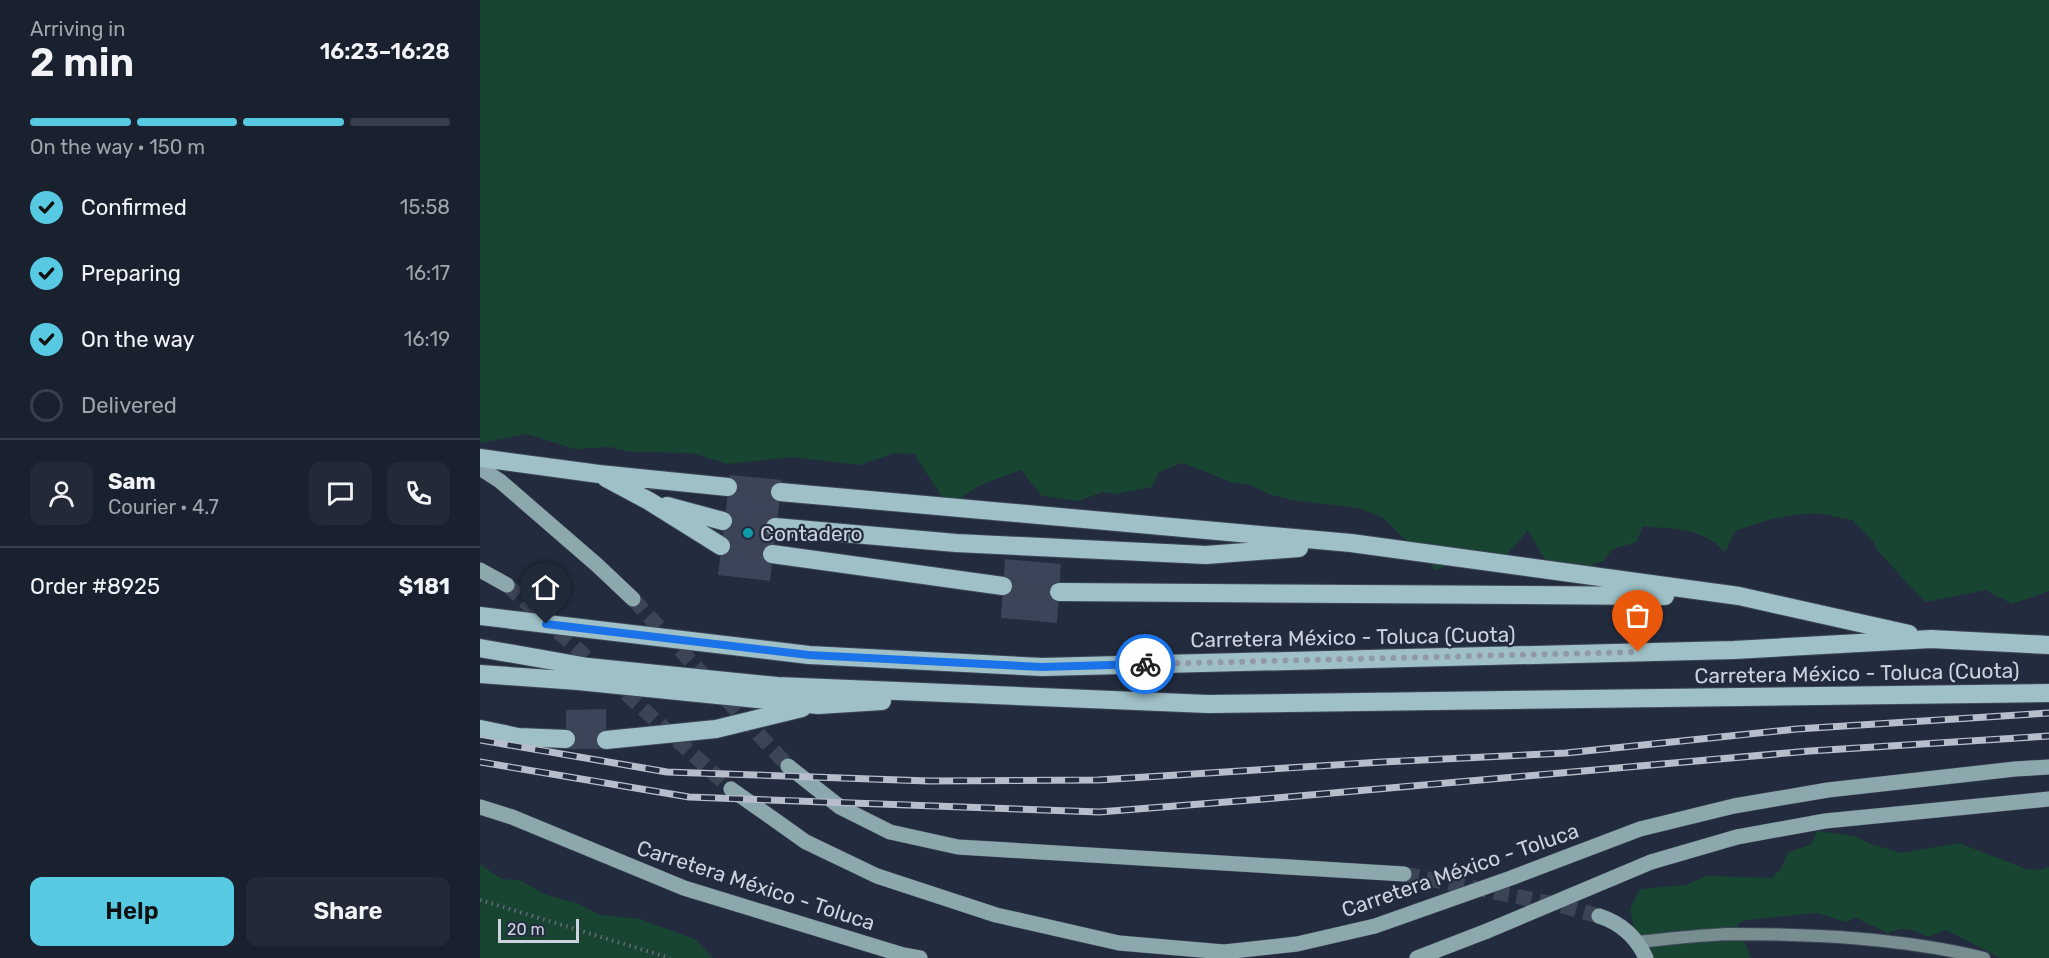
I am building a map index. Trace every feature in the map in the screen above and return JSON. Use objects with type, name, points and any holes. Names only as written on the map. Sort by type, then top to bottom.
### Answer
[{"type":"highway","points":[[480,458],[598,474],[728,487]]},
{"type":"highway","points":[[598,474],[650,501],[721,546]]},
{"type":"highway","points":[[780,492],[1351,543],[1739,596],[1931,639]]},
{"type":"highway","points":[[650,501],[723,520]]},
{"type":"highway","points":[[775,526],[956,543],[1206,555],[1351,543]]},
{"type":"highway","points":[[772,554],[1003,586]]},
{"type":"highway","points":[[1059,592],[1739,596]]},
{"type":"highway","name":"Carretera México - Toluca (Cuota)","points":[[480,616],[809,655],[1042,667],[1734,650],[1931,639],[2049,645]]},
{"type":"highway","name":"Carretera México - Toluca (Cuota)","points":[[480,648],[588,668],[777,686],[1209,704],[2049,693]]},
{"type":"highway","points":[[480,674],[578,681],[818,705],[983,696]]},
{"type":"highway","points":[[606,740],[716,729],[818,705]]},
{"type":"highway","points":[[480,729],[518,737],[566,739]]},
{"type":"main road","points":[[480,468],[500,482],[597,565],[633,599]]},
{"type":"main road","points":[[480,570],[507,585]]},
{"type":"main road","points":[[788,766],[840,807],[890,832],[958,847],[1404,874]]},
{"type":"main road","name":"Carretera México - Toluca","points":[[731,789],[806,842],[877,876],[996,915],[1119,943],[1224,952],[1297,944],[1375,926],[1640,829],[1734,806],[1828,790],[2015,769],[2049,768]]},
{"type":"main road","points":[[1417,958],[1651,862],[1737,837],[1825,821],[2049,800]]},
{"type":"main road","name":"Carretera México - Toluca","points":[[480,807],[512,817],[684,888],[903,955],[920,958]]},
{"type":"main road","points":[[1599,916],[1614,921],[1627,930],[1638,942],[1646,958]]},
{"type":"street","points":[[1638,942],[1727,934],[1806,936],[1948,949],[1984,958]]},
{"type":"path","points":[[480,900],[670,958]]},
{"type":"green space","points":[[480,0],[2049,0],[2049,591],[2012,604],[1985,590],[1925,602],[1853,520],[1821,514],[1799,514],[1777,518],[1735,531],[1725,552],[1696,533],[1643,526],[1636,542],[1613,549],[1603,561],[1555,577],[1528,530],[1505,557],[1479,554],[1436,570],[1383,518],[1359,508],[1292,500],[1269,494],[1248,484],[1234,483],[1182,463],[1159,472],[1152,487],[1116,494],[1102,492],[1079,501],[1042,496],[1021,470],[978,486],[958,500],[947,504],[914,454],[894,453],[860,465],[792,457],[728,464],[691,453],[631,452],[609,447],[575,449],[527,434],[480,443]]},
{"type":"green space","points":[[1817,831],[1855,836],[1868,843],[1901,853],[1959,843],[2026,869],[2040,870],[2049,867],[2049,958],[2001,958],[1946,930],[1928,937],[1908,929],[1888,933],[1856,918],[1846,922],[1817,913],[1746,920],[1737,924],[1751,958],[1640,958],[1630,909],[1640,889],[1686,885],[1706,876],[1772,878],[1782,867],[1788,852],[1811,845]]},
{"type":"green space","points":[[480,864],[501,879],[519,880],[546,895],[577,903],[600,915],[640,919],[694,939],[713,958],[480,958]]},
{"type":"building","name":"Contadero","points":[[730,475],[782,480],[770,581],[718,575]]},
{"type":"building","points":[[1005,559],[1061,564],[1057,623],[1001,618]]},
{"type":"building","points":[[606,709],[606,749],[566,749],[566,710]]},
{"type":"tunnel","points":[[728,487],[780,492]]},
{"type":"tunnel","points":[[723,521],[775,527]]},
{"type":"tunnel","points":[[721,546],[772,554]]},
{"type":"tunnel","points":[[507,585],[731,789]]},
{"type":"tunnel","points":[[1003,586],[1059,592]]},
{"type":"tunnel","points":[[633,599],[788,766]]},
{"type":"tunnel","points":[[566,739],[606,740]]},
{"type":"tunnel","points":[[1404,874],[1555,904],[1599,916]]},
{"type":"railway","points":[[480,740],[667,772],[929,781],[1098,780],[1566,753],[1797,729],[2049,713]]},
{"type":"railway","points":[[480,762],[689,797],[1099,812],[1810,751],[2049,736]]},
{"type":"way so far","points":[[1145,664],[1638,652]]},
{"type":"place","name":"Contadero","points":[[748,533]]},
{"type":"route","points":[[546,624],[809,655],[1042,667],[1145,664]]}]
